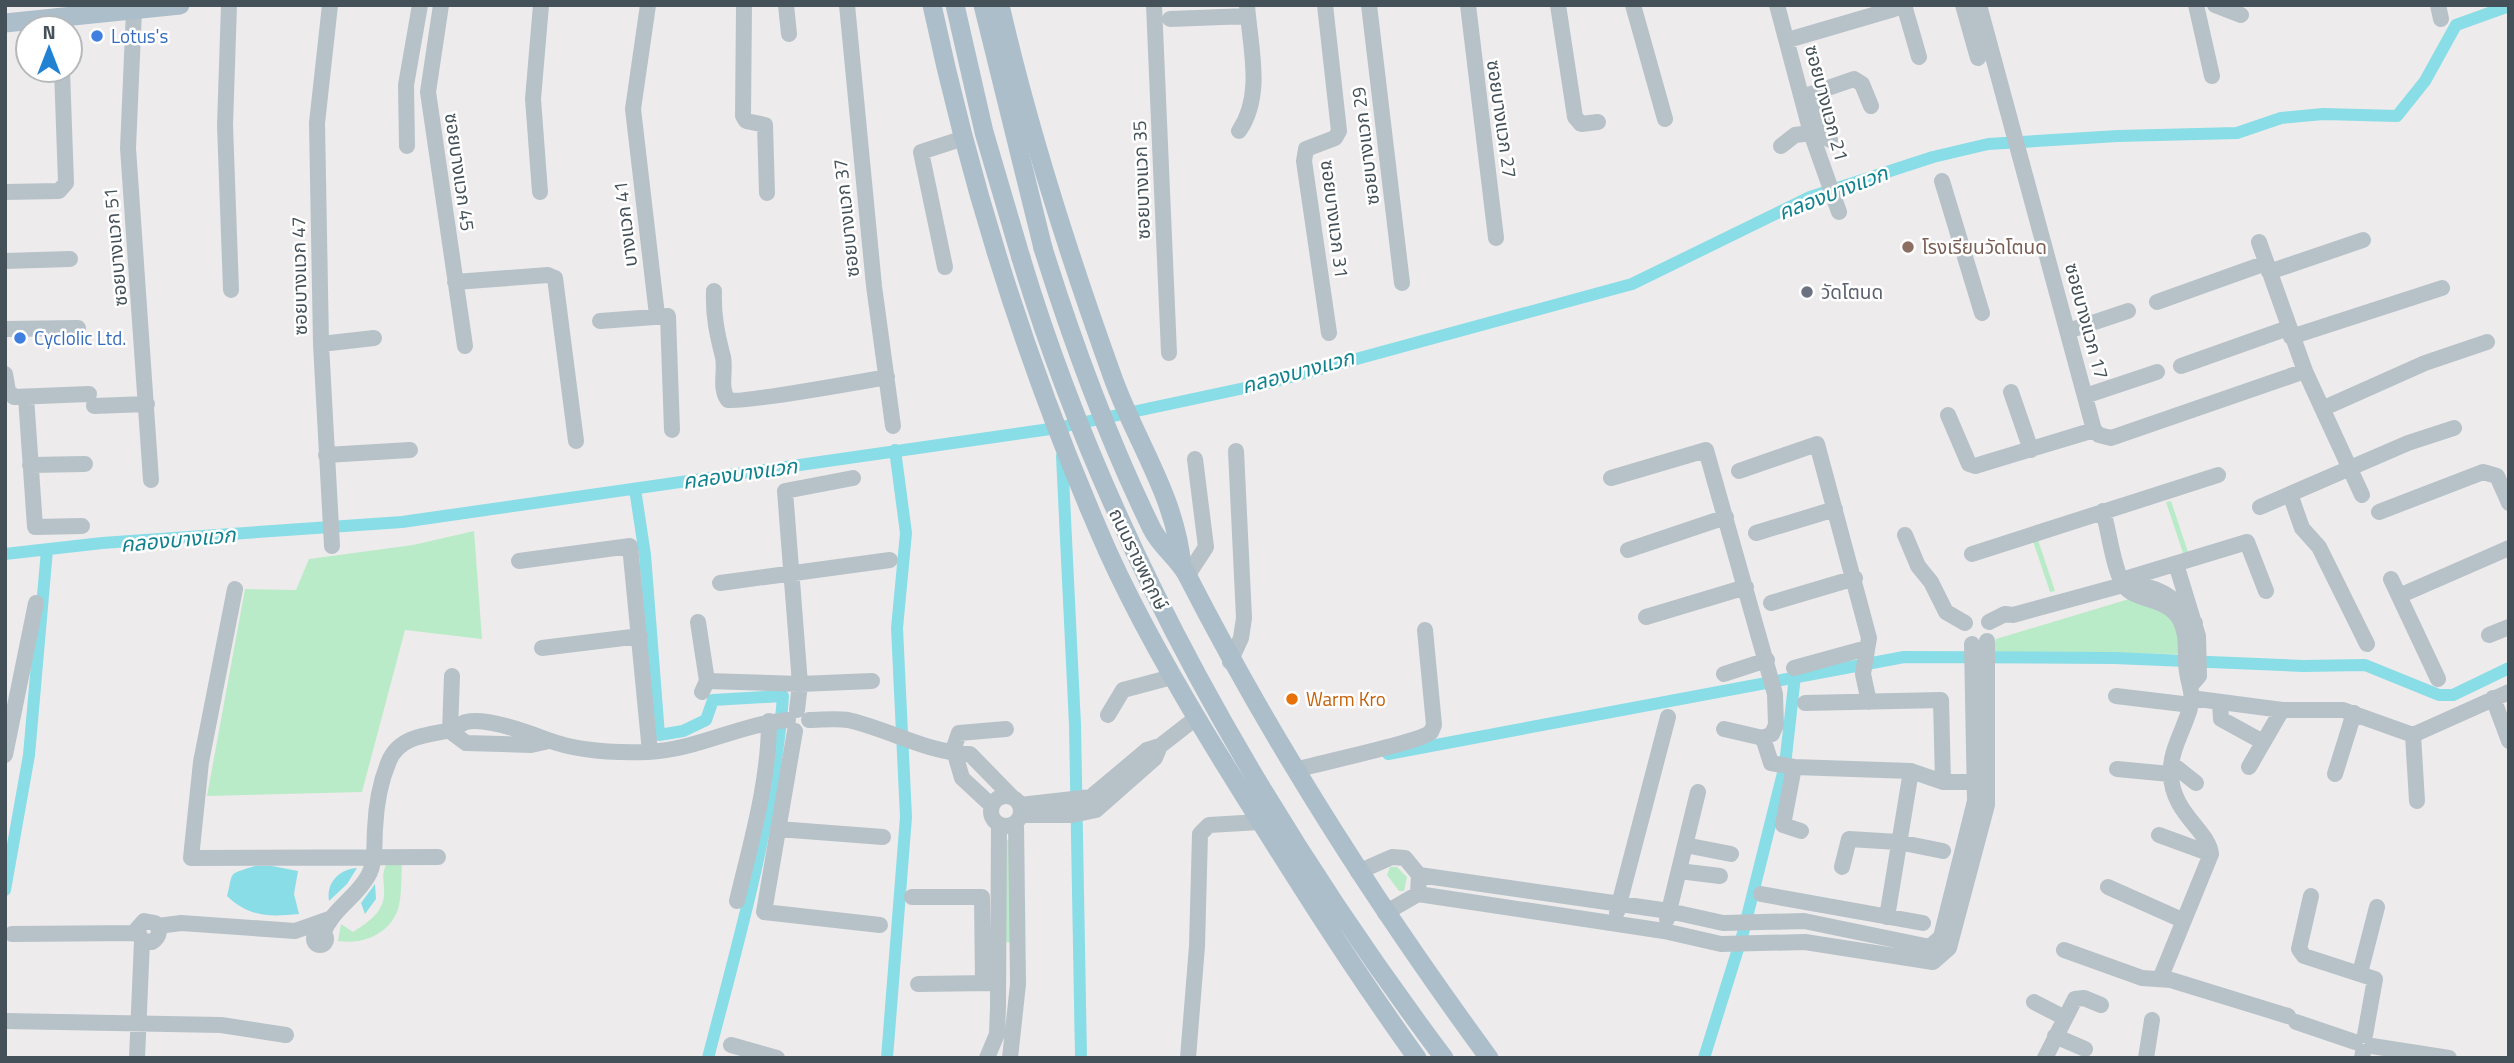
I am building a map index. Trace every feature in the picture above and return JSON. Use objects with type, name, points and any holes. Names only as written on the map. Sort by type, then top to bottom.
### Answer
[{"type":"main road","points":[[84,18],[180,5]]},
{"type":"main road","name":"ถนนราชพฤกษ์","points":[[932,5],[964,138],[1012,299],[1051,413],[1109,554],[1196,719],[1339,946],[1417,1058]]},
{"type":"main road","name":"ถนนราชพฤกษ์","points":[[955,5],[984,132],[1021,258],[1052,356],[1098,476],[1177,636],[1266,792],[1377,966],[1444,1058]]},
{"type":"main road","name":"ถนนราชพฤกษ์","points":[[983,5],[1043,248],[1068,327],[1153,531],[1185,572],[1230,662],[1358,872],[1489,1058]]},
{"type":"main road","name":"ถนนราชพฤกษ์","points":[[1000,5],[1051,197],[1115,382],[1147,450],[1177,525],[1185,572]]},
{"type":"main road","points":[[942,49],[951,28],[966,19],[986,18],[1006,32]]},
{"type":"street","points":[[229,5],[225,125],[231,289]]},
{"type":"street","name":"ซอยบางแวก 47","points":[[330,5],[317,123],[321,344],[332,546]]},
{"type":"street","points":[[407,146],[406,85],[420,5]]},
{"type":"street","name":"ซอยบางแวก 45","points":[[441,5],[428,92],[465,345]]},
{"type":"street","points":[[540,192],[533,99],[541,5]]},
{"type":"street","name":"บางแวก 41","points":[[648,5],[633,109],[657,315],[668,316],[672,430]]},
{"type":"street","points":[[744,5],[743,116],[746,121],[765,125],[767,193]]},
{"type":"street","points":[[786,5],[789,34]]},
{"type":"street","name":"ซอยบางแวก 37","points":[[846,5],[874,286],[893,426]]},
{"type":"street","name":"ซอยบางแวก 35","points":[[1154,5],[1169,354]]},
{"type":"street","name":"ซอยบางแวก 31","points":[[1325,5],[1339,131],[1335,138],[1306,149],[1304,161],[1329,333]]},
{"type":"street","name":"ซอยบางแวก 29","points":[[1369,5],[1402,283]]},
{"type":"street","name":"ซอยบางแวก 27","points":[[1468,5],[1496,238]]},
{"type":"street","points":[[1558,5],[1575,117],[1581,124],[1598,122]]},
{"type":"street","points":[[1633,5],[1665,119]]},
{"type":"street","name":"ซอยบางแวก 21","points":[[1777,5],[1811,133],[1839,212]]},
{"type":"street","points":[[1963,5],[1979,58]]},
{"type":"street","name":"ซอยบางแวก 17","points":[[1979,5],[2094,430]]},
{"type":"street","points":[[2196,5],[2212,76]]},
{"type":"street","points":[[2216,5],[2241,15]]},
{"type":"street","points":[[1788,40],[1899,7],[1919,57]]},
{"type":"street","name":"ซอยบางแวก 51","points":[[134,10],[128,148],[151,480]]},
{"type":"street","points":[[1170,19],[1248,11],[1254,100],[1250,116],[1239,131]]},
{"type":"street","points":[[1804,102],[1854,79],[1862,84],[1871,106]]},
{"type":"street","points":[[5,192],[59,191],[66,183],[62,84]]},
{"type":"street","points":[[1804,102],[1819,113],[1830,140]]},
{"type":"street","points":[[1781,146],[1795,135],[1811,133]]},
{"type":"street","points":[[945,267],[921,152],[964,138]]},
{"type":"street","points":[[1942,181],[1982,313]]},
{"type":"street","points":[[2157,302],[2363,240]]},
{"type":"street","points":[[2259,242],[2305,371],[2362,495]]},
{"type":"street","points":[[5,261],[69,259]]},
{"type":"street","points":[[455,282],[548,275],[555,278],[576,442]]},
{"type":"street","points":[[2181,366],[2442,288]]},
{"type":"street","points":[[714,291],[715,329],[723,357],[724,391],[728,400],[736,403],[765,395],[887,377]]},
{"type":"street","points":[[2068,331],[2128,311]]},
{"type":"street","points":[[600,321],[657,315]]},
{"type":"street","points":[[5,329],[78,328]]},
{"type":"street","points":[[321,344],[374,338]]},
{"type":"street","points":[[2324,408],[2432,361],[2487,342]]},
{"type":"street","points":[[1948,415],[1969,464],[1975,466],[2094,430],[2104,438],[2112,438],[2305,371]]},
{"type":"street","points":[[2085,396],[2157,372]]},
{"type":"street","points":[[5,374],[9,394],[147,404]]},
{"type":"street","points":[[2011,392],[2031,450]]},
{"type":"street","points":[[26,397],[36,527],[82,526]]},
{"type":"street","points":[[2260,507],[2454,428]]},
{"type":"street","points":[[1739,471],[1817,444],[1870,638],[1865,660],[1869,702]]},
{"type":"street","points":[[326,455],[410,450]]},
{"type":"street","points":[[1230,662],[1241,638],[1244,618],[1236,450]]},
{"type":"street","points":[[1611,478],[1706,450],[1775,694],[1776,725],[1772,734],[1763,738],[1724,729]]},
{"type":"street","points":[[1185,572],[1206,547],[1195,459]]},
{"type":"street","points":[[30,465],[85,464]]},
{"type":"street","points":[[2379,512],[2483,472],[2497,476],[2507,493]]},
{"type":"street","points":[[1972,554],[2218,475]]},
{"type":"street","points":[[853,478],[785,491],[800,684],[797,720],[764,912],[880,925]]},
{"type":"street","points":[[2290,494],[2302,528],[2319,547],[2367,644]]},
{"type":"street","points":[[1756,533],[1835,509]]},
{"type":"street","points":[[2103,511],[2122,583],[2137,595],[2160,601],[2193,631]]},
{"type":"street","points":[[1628,550],[1726,517]]},
{"type":"street","points":[[1905,534],[1918,566],[1931,582],[1946,612],[1965,623]]},
{"type":"street","points":[[1965,623],[1965,637],[1985,635],[2005,614],[2013,615],[2122,583],[2247,542],[2266,591]]},
{"type":"street","points":[[519,561],[630,547],[650,752]]},
{"type":"street","points":[[2399,596],[2509,548]]},
{"type":"street","points":[[720,583],[890,560]]},
{"type":"street","points":[[2160,979],[2211,854],[2208,843],[2184,815],[2171,769],[2192,688],[2193,631],[2176,564]]},
{"type":"street","points":[[1771,603],[1855,578]]},
{"type":"street","points":[[2391,579],[2438,679]]},
{"type":"street","points":[[1646,617],[1746,587]]},
{"type":"street","points":[[235,589],[201,762],[191,858],[374,855],[438,857]]},
{"type":"street","points":[[5,755],[36,603]]},
{"type":"street","points":[[1358,872],[1392,857],[1405,859],[1419,875],[1669,911],[1723,923],[1804,921],[1930,947],[1941,937],[1980,775],[1985,635],[1976,616],[1965,623]]},
{"type":"street","points":[[698,622],[704,686],[872,681]]},
{"type":"street","points":[[2489,635],[2509,627]]},
{"type":"street","points":[[1295,770],[1330,759],[1414,741],[1432,732],[1434,725],[1425,630]]},
{"type":"street","points":[[542,648],[640,636]]},
{"type":"street","points":[[1794,668],[1865,660]]},
{"type":"street","points":[[1724,674],[1768,666]]},
{"type":"street","points":[[450,731],[452,676]]},
{"type":"street","points":[[1108,715],[1123,690],[1172,677]]},
{"type":"street","points":[[2116,696],[2192,688],[2220,703],[2283,710],[2333,709],[2354,713],[2413,735],[2458,712],[2509,692]]},
{"type":"street","points":[[2493,698],[2509,741]]},
{"type":"street","points":[[1805,703],[1941,700],[1943,775]]},
{"type":"street","points":[[2220,703],[2221,719],[2263,742]]},
{"type":"street","points":[[2249,766],[2283,710]]},
{"type":"street","points":[[2335,774],[2354,713]]},
{"type":"street","points":[[1614,925],[1668,717]]},
{"type":"street","points":[[137,1058],[141,1023],[139,937],[144,921],[151,921],[158,926],[181,923],[322,931],[369,876],[374,855],[378,794],[390,758],[405,743],[421,734],[450,731],[467,722],[533,733],[549,741],[607,750],[650,752],[693,746],[768,721],[844,719],[953,753],[970,754],[1017,810],[1018,984],[1010,1058]]},
{"type":"street","points":[[991,805],[1002,796],[1017,810],[1072,808],[1093,804],[1146,750],[1160,746],[1196,719]]},
{"type":"street","points":[[737,901],[757,816],[769,744],[768,721]]},
{"type":"street","points":[[490,744],[491,725]]},
{"type":"street","points":[[1006,729],[960,733],[953,753],[962,778],[991,805],[992,819],[999,825],[1009,826],[1017,810]]},
{"type":"street","points":[[450,731],[466,743],[531,745],[549,741]]},
{"type":"street","points":[[2413,735],[2417,801]]},
{"type":"street","points":[[1763,738],[1771,763],[1794,767],[1980,775]]},
{"type":"street","points":[[1794,767],[1783,825],[1801,831]]},
{"type":"street","points":[[2117,769],[2171,769],[2196,783]]},
{"type":"street","points":[[1887,917],[1898,842],[1919,773]]},
{"type":"street","points":[[1385,913],[1418,894],[1664,932],[1721,944],[1805,942],[1933,962],[1949,948],[1987,805],[1980,775]]},
{"type":"street","points":[[1664,932],[1698,792]]},
{"type":"street","points":[[1188,1058],[1197,947],[1200,834],[1209,825],[1260,822]]},
{"type":"street","points":[[991,983],[999,825]]},
{"type":"street","points":[[778,828],[884,837]]},
{"type":"street","points":[[2159,835],[2211,854]]},
{"type":"street","points":[[1842,867],[1849,839],[1898,842],[1944,851]]},
{"type":"street","points":[[1685,845],[1731,854]]},
{"type":"street","points":[[1679,871],[1720,876]]},
{"type":"street","points":[[1418,894],[1419,875]]},
{"type":"street","points":[[2108,887],[2182,920]]},
{"type":"street","points":[[1761,894],[1923,923]]},
{"type":"street","points":[[2311,896],[2299,945],[2301,953],[2360,972],[2375,979],[2377,984],[2363,1046]]},
{"type":"street","points":[[912,897],[982,897],[997,1034],[987,1058]]},
{"type":"street","points":[[2360,972],[2378,907]]},
{"type":"street","points":[[295,931],[322,931]]},
{"type":"street","points":[[12,934],[139,937]]},
{"type":"street","points":[[2064,950],[2142,978],[2160,979],[2292,1019],[2363,1046],[2440,1057]]},
{"type":"street","points":[[918,984],[1018,984]]},
{"type":"street","points":[[2045,1058],[2075,999],[2084,998],[2101,1005]]},
{"type":"street","points":[[2034,1002],[2065,1018]]},
{"type":"street","points":[[2146,1058],[2152,1020]]},
{"type":"street","points":[[5,1021],[221,1025],[286,1035]]},
{"type":"street","points":[[2055,1036],[2085,1049]]},
{"type":"street","points":[[731,1045],[777,1058]]},
{"type":"green space","points":[[2171,501],[2188,552],[2183,553],[2166,502]]},
{"type":"green space","points":[[474,531],[482,639],[405,630],[362,792],[207,796],[245,589],[296,590],[309,559],[413,545]]},
{"type":"green space","points":[[2038,540],[2055,591],[2050,592],[2033,541]]},
{"type":"green space","points":[[2129,599],[2152,605],[2167,614],[2177,630],[2180,654],[1993,652],[1996,639]]},
{"type":"green space","points":[[1006,840],[1012,840],[1012,943],[1006,942]]},
{"type":"green space","points":[[387,863],[402,864],[400,898],[394,918],[374,936],[356,941],[338,941],[341,924],[353,932],[369,921],[381,907]]},
{"type":"green space","points":[[1390,867],[1397,867],[1407,877],[1404,891],[1399,891],[1387,875]]},
{"type":"water","points":[[255,866],[298,871],[294,894],[299,914],[252,912],[227,896],[233,875]]},
{"type":"water","points":[[357,868],[347,884],[329,901],[332,882],[345,871]]},
{"type":"water","points":[[375,884],[376,899],[365,914],[361,903]]},
{"type":"waterway","name":"คลองบางแวก","points":[[5,554],[102,543],[402,522],[1057,428],[1268,383],[1632,284],[1810,197],[1933,157],[1988,144],[2118,136],[2237,133],[2281,118],[2323,114],[2397,116],[2425,81],[2456,25],[2509,6]]},
{"type":"waterway","points":[[887,1058],[906,817],[897,628],[906,533],[895,450]]},
{"type":"waterway","points":[[1062,456],[1075,725],[1081,1058]]},
{"type":"waterway","points":[[635,489],[645,555],[659,735],[683,731],[706,720],[713,700],[783,696],[772,788],[763,833],[708,1058]]},
{"type":"waterway","points":[[5,890],[29,755],[47,550]]},
{"type":"waterway","points":[[1388,754],[1904,657],[2114,658],[2303,666],[2365,665],[2439,695],[2453,695],[2509,668]]},
{"type":"waterway","points":[[1704,1058],[1743,933],[1785,765],[1795,676]]},
{"type":"place","name":"Lotus's","points":[[97,36]]},
{"type":"place","name":"โรงเรียนวัดโตนด","points":[[1908,247]]},
{"type":"place","name":"วัดโตนด","points":[[1807,292]]},
{"type":"place","name":"Cyclolic Ltd.","points":[[20,338]]},
{"type":"place","name":"Warm Kro","points":[[1292,699]]}]
